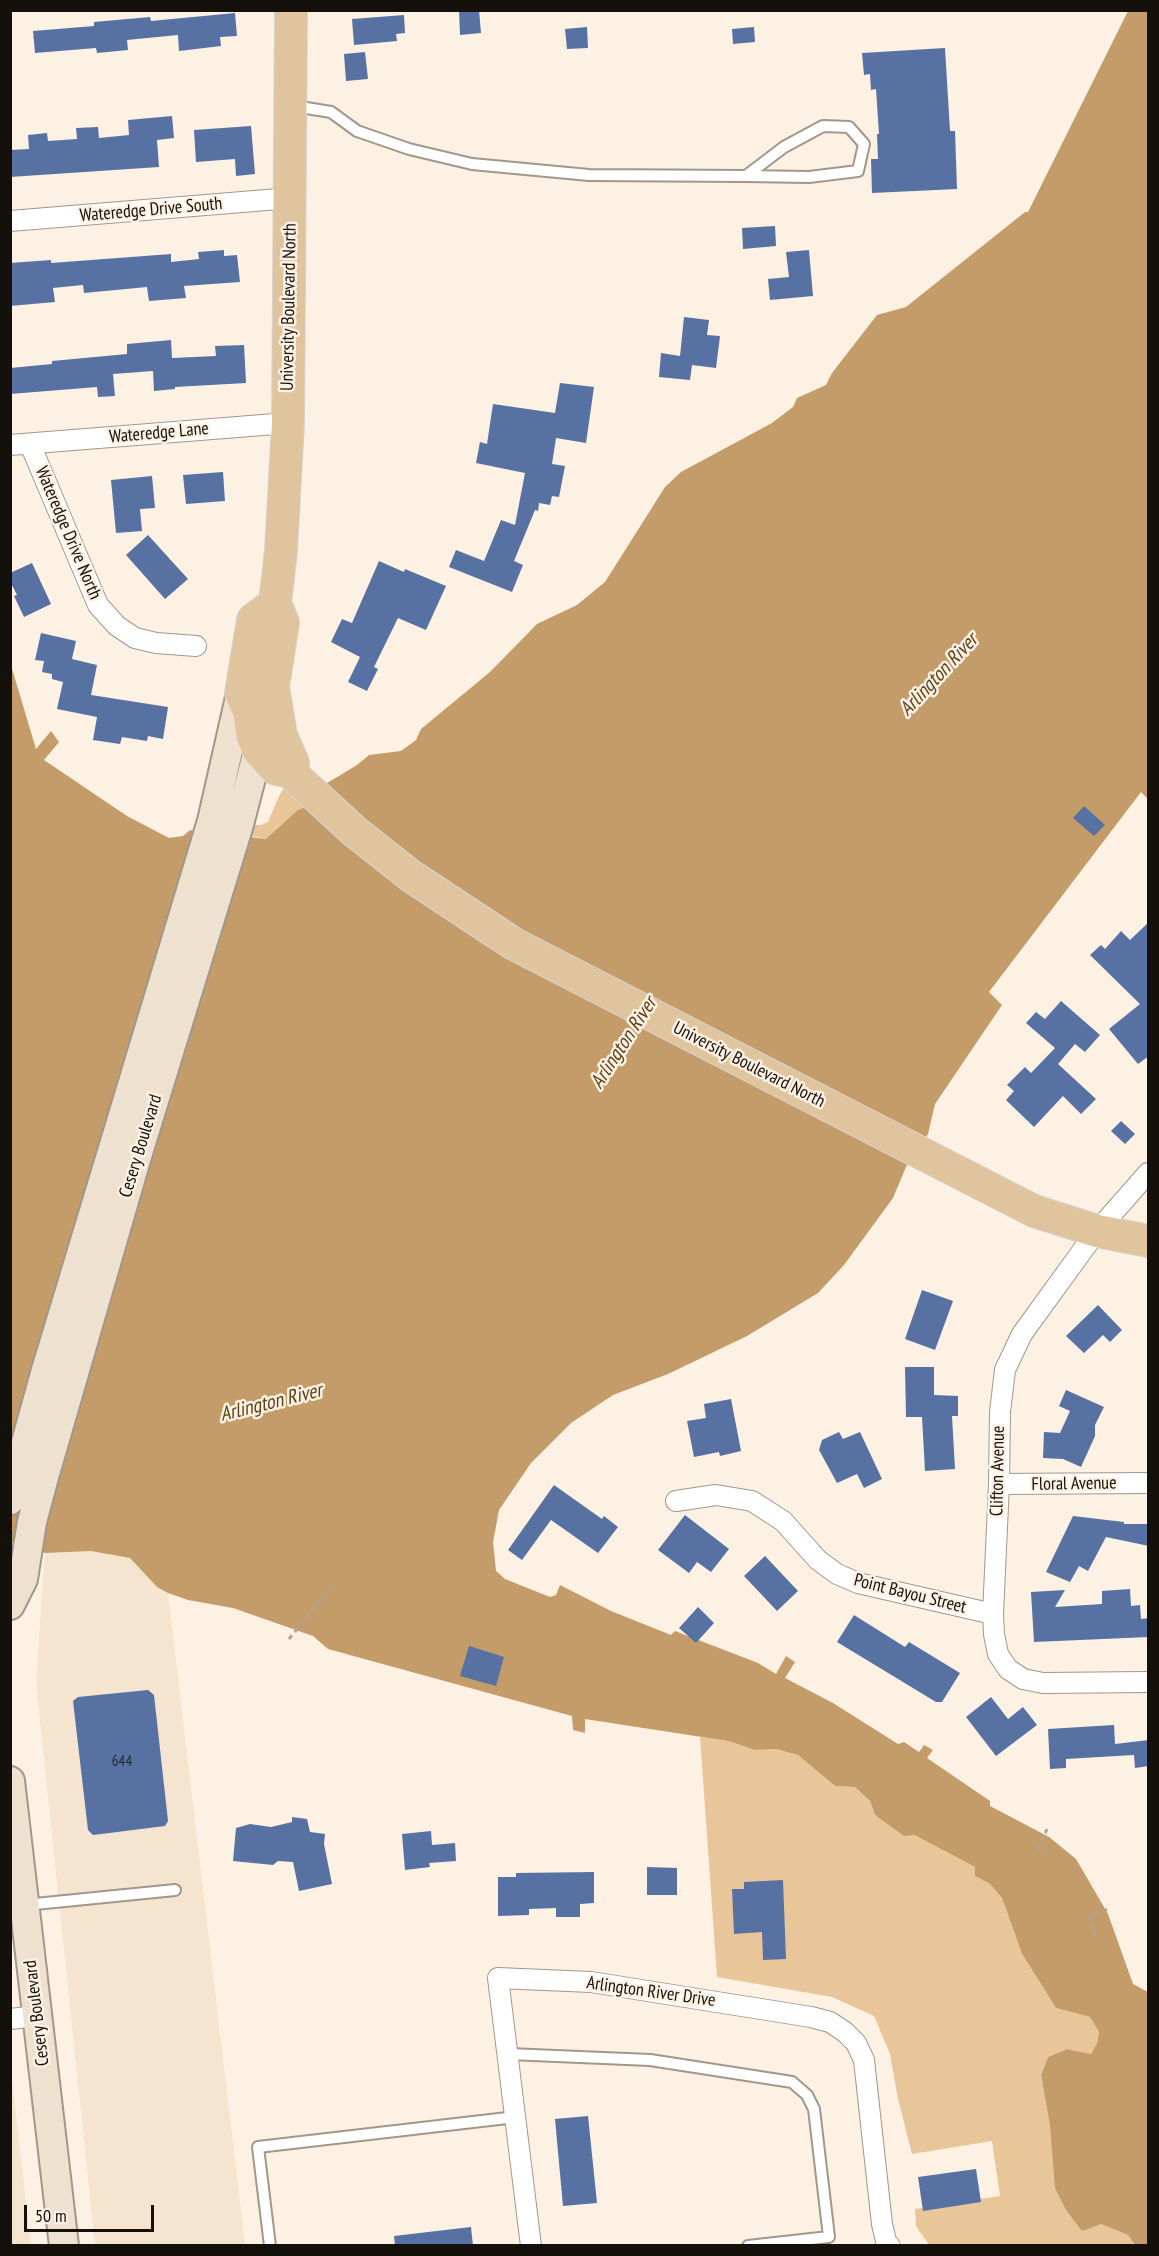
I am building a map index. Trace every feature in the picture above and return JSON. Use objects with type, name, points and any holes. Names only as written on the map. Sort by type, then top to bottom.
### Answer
[{"type":"main road","name":"University Boulevard North","points":[[290,772],[293,764],[281,735],[273,687],[283,623],[275,603],[281,551],[288,423],[291,10]]},
{"type":"main road","points":[[259,751],[253,737],[249,711],[241,693],[253,620],[275,603]]},
{"type":"main road","name":"Cesery Boulevard","points":[[10,1500],[46,1370],[225,824],[259,751],[273,687]]},
{"type":"main road","name":"Cesery Boulevard","points":[[10,1605],[23,1579],[32,1522],[137,1156],[225,824],[241,693]]},
{"type":"main road","name":"University Boulevard North","points":[[259,751],[276,769],[290,772],[354,831],[411,876],[514,944],[1034,1211],[1097,1231],[1149,1241]]},
{"type":"main road","name":"Cesery Boulevard","points":[[10,1781],[25,1905],[24,2018],[63,2246]]},
{"type":"street","name":"Wateredge Drive South","points":[[10,222],[291,198]]},
{"type":"street","name":"Wateredge Lane","points":[[20,444],[288,423]]},
{"type":"street","name":"Wateredge Drive North","points":[[20,444],[98,605],[117,626],[135,638],[156,643],[196,646]]},
{"type":"street","name":"Clifton Avenue","points":[[1149,1173],[1097,1231],[1022,1334],[1005,1370],[1000,1412],[993,1614],[998,1654],[1008,1669],[1023,1679],[1043,1683],[1149,1682]]},
{"type":"street","name":"Floral Avenue","points":[[999,1484],[1149,1483]]},
{"type":"street","name":"Point Bayou Street","points":[[676,1501],[716,1495],[752,1501],[783,1521],[818,1560],[858,1583],[993,1614]]},
{"type":"street","name":"Arlington River Drive","points":[[531,2246],[498,1978],[591,1982],[811,2017],[830,2022],[845,2032],[856,2043],[864,2060],[882,2224],[886,2241],[890,2246]]},
{"type":"lane","points":[[291,105],[331,112],[357,131],[409,149],[472,164],[589,176],[809,177],[858,171],[864,144],[849,127],[823,126],[784,147],[746,176]]},
{"type":"lane","points":[[25,1905],[175,1890]]},
{"type":"lane","points":[[509,2054],[650,2060],[792,2082],[807,2095],[814,2109],[830,2241],[748,2246]]},
{"type":"lane","points":[[270,2246],[258,2147],[516,2117]]},
{"type":"path","points":[[289,1639],[334,1585]]},
{"type":"path","points":[[1047,1829],[1038,1849],[1051,1856]]},
{"type":"path","points":[[1096,1936],[1089,1916],[1108,1909]]},
{"type":"shaded area","points":[[304,756],[319,788],[306,807],[266,839],[250,836],[254,825],[268,822],[279,796]]},
{"type":"shaded area","points":[[91,1551],[130,1558],[157,1587],[168,1593],[245,2245],[95,2245],[36,1682],[45,1553]]},
{"type":"shaded area","points":[[700,1737],[728,1741],[755,1750],[776,1749],[798,1755],[835,1786],[855,1787],[870,1801],[875,1815],[975,1867],[975,1876],[990,1884],[1002,1898],[1022,1954],[1056,2008],[1090,2017],[1099,2032],[1097,2043],[1091,2054],[1067,2049],[1048,2057],[1041,2075],[1050,2126],[1101,2224],[1128,2235],[1135,2245],[929,2245],[916,2226],[915,2209],[1000,2196],[992,2141],[912,2154],[898,2099],[890,2054],[874,2016],[832,1997],[717,1977]]},
{"type":"shaded area","points":[[11,2071],[31,2245],[11,2245]]},
{"type":"water","name":"Arlington River","points":[[1128,11],[1148,11],[1148,799],[1141,792],[989,992],[1002,1005],[935,1104],[928,1134],[906,1167],[893,1198],[844,1265],[818,1293],[747,1336],[668,1374],[613,1395],[571,1423],[531,1463],[499,1510],[493,1542],[496,1571],[505,1579],[550,1597],[556,1595],[560,1585],[611,1611],[671,1635],[675,1631],[758,1663],[776,1674],[786,1656],[795,1662],[785,1678],[833,1703],[898,1744],[904,1742],[919,1752],[924,1745],[933,1750],[927,1758],[990,1801],[990,1806],[1049,1837],[1076,1859],[1108,1914],[1133,1984],[1148,1992],[1148,2245],[1135,2245],[1128,2235],[1101,2224],[1082,2231],[1066,2210],[1055,2188],[1050,2126],[1041,2075],[1048,2057],[1067,2049],[1091,2054],[1097,2043],[1099,2032],[1090,2017],[1056,2008],[1022,1954],[1002,1898],[990,1884],[975,1876],[975,1867],[914,1835],[904,1836],[875,1815],[870,1801],[855,1787],[835,1786],[798,1755],[776,1749],[755,1750],[728,1741],[585,1719],[585,1733],[573,1730],[572,1716],[328,1649],[313,1636],[233,1608],[188,1600],[168,1593],[157,1587],[130,1558],[91,1551],[45,1553],[11,1542],[10,662],[36,749],[51,731],[59,742],[44,760],[127,816],[169,838],[183,836],[190,830],[266,839],[298,810],[306,807],[319,788],[369,755],[401,751],[416,740],[421,729],[490,672],[537,624],[577,605],[605,582],[665,487],[681,472],[772,423],[793,407],[797,398],[826,385],[832,373],[877,315],[906,307],[1025,212],[1028,212]]},
{"type":"building","points":[[459,10],[479,10],[481,33],[460,35]]},
{"type":"building","points":[[235,13],[237,36],[220,37],[221,46],[179,51],[178,35],[127,40],[128,50],[97,53],[96,48],[35,53],[33,31],[94,26],[94,22],[150,17],[151,21]]},
{"type":"building","points":[[404,15],[405,33],[396,34],[397,41],[354,45],[352,19]]},
{"type":"building","points":[[587,27],[588,48],[567,49],[565,29]]},
{"type":"building","points":[[754,27],[755,42],[733,44],[732,29]]},
{"type":"building","points":[[945,48],[950,131],[955,131],[957,189],[872,193],[871,159],[878,159],[877,134],[879,134],[876,89],[871,90],[870,74],[864,75],[862,53]]},
{"type":"building","points":[[365,52],[368,79],[346,81],[344,54]]},
{"type":"building","points":[[172,116],[174,138],[157,140],[159,167],[10,177],[10,150],[29,149],[28,135],[47,133],[48,141],[77,139],[76,128],[98,127],[99,138],[129,135],[128,120]]},
{"type":"building","points":[[251,126],[255,174],[236,176],[235,159],[196,162],[194,130]]},
{"type":"building","points":[[775,226],[776,246],[743,249],[742,228]]},
{"type":"building","points":[[224,250],[224,256],[237,255],[240,282],[184,286],[186,298],[149,301],[147,287],[84,293],[83,285],[53,288],[55,302],[10,306],[10,263],[51,260],[51,263],[171,254],[171,262],[199,259],[198,252]]},
{"type":"building","points":[[809,250],[813,296],[770,300],[768,279],[789,277],[786,252]]},
{"type":"building","points":[[684,317],[709,320],[707,335],[720,336],[716,368],[692,365],[690,380],[659,377],[661,353],[680,356]]},
{"type":"building","points":[[171,340],[172,358],[216,356],[215,346],[244,345],[246,383],[175,387],[175,389],[154,391],[153,371],[113,374],[115,396],[98,397],[97,387],[10,394],[10,368],[52,364],[52,361],[127,354],[127,344]]},
{"type":"building","points":[[560,383],[594,387],[586,443],[556,438],[552,464],[565,466],[559,497],[552,496],[550,505],[539,503],[538,511],[535,510],[514,561],[523,565],[512,592],[449,567],[456,550],[484,561],[501,520],[515,525],[525,473],[476,463],[480,442],[487,444],[493,404],[555,413]]},
{"type":"building","points":[[223,472],[225,501],[186,504],[183,475]]},
{"type":"building","points":[[152,476],[155,508],[140,509],[142,531],[116,533],[111,480]]},
{"type":"building","points":[[148,535],[188,579],[165,599],[126,555]]},
{"type":"building","points":[[379,561],[446,586],[426,630],[398,618],[374,667],[378,669],[367,691],[348,682],[360,657],[331,642],[342,619],[352,623]]},
{"type":"building","points":[[32,563],[51,604],[24,617],[14,596],[17,595],[10,581],[10,573]]},
{"type":"building","points":[[41,633],[76,641],[72,659],[97,665],[91,695],[168,707],[163,739],[148,736],[147,741],[122,737],[120,744],[93,740],[97,717],[57,709],[63,682],[52,679],[52,674],[42,672],[44,661],[35,660]]},
{"type":"building","points":[[1084,806],[1105,825],[1094,836],[1073,818]]},
{"type":"building","points":[[1149,922],[1149,1056],[1138,1064],[1109,1029],[1140,1004],[1090,955],[1101,945],[1105,949],[1121,931],[1130,940]]},
{"type":"building","points":[[1061,1001],[1100,1035],[1085,1052],[1075,1044],[1058,1064],[1096,1099],[1081,1114],[1063,1096],[1034,1127],[1006,1100],[1014,1091],[1007,1085],[1025,1067],[1031,1073],[1055,1048],[1026,1023],[1036,1012],[1045,1019]]},
{"type":"building","points":[[1121,1121],[1135,1134],[1125,1144],[1111,1131]]},
{"type":"building","points":[[922,1290],[953,1301],[935,1350],[905,1339]]},
{"type":"building","points":[[1098,1305],[1122,1330],[1110,1342],[1103,1335],[1084,1353],[1066,1336]]},
{"type":"building","points":[[905,1367],[934,1367],[934,1395],[958,1396],[958,1416],[952,1416],[955,1469],[925,1471],[922,1417],[906,1417]]},
{"type":"building","points":[[1066,1390],[1104,1407],[1095,1425],[1095,1436],[1081,1467],[1063,1459],[1043,1458],[1044,1432],[1060,1433],[1070,1411],[1059,1406]]},
{"type":"building","points":[[731,1399],[741,1451],[720,1456],[719,1452],[694,1457],[687,1421],[706,1418],[704,1404]]},
{"type":"building","points":[[839,1432],[843,1439],[860,1432],[882,1479],[864,1488],[857,1474],[837,1483],[819,1450],[822,1440]]},
{"type":"building","points":[[554,1485],[602,1519],[604,1516],[618,1527],[598,1553],[551,1520],[522,1560],[508,1550]]},
{"type":"building","points":[[685,1515],[729,1549],[711,1572],[697,1562],[689,1573],[658,1550]]},
{"type":"building","points":[[1073,1516],[1124,1522],[1124,1524],[1149,1524],[1149,1546],[1106,1537],[1088,1571],[1079,1566],[1070,1582],[1046,1572]]},
{"type":"building","points":[[765,1556],[798,1591],[777,1611],[744,1576]]},
{"type":"building","points":[[1130,1589],[1131,1606],[1140,1605],[1141,1619],[1149,1618],[1149,1637],[1034,1642],[1031,1592],[1065,1590],[1055,1607],[1102,1604],[1102,1591]]},
{"type":"building","points":[[698,1607],[714,1623],[696,1643],[679,1628]]},
{"type":"building","points":[[854,1615],[905,1647],[909,1642],[960,1673],[942,1702],[936,1702],[837,1642]]},
{"type":"building","points":[[469,1646],[504,1657],[496,1686],[460,1676]]},
{"type":"building","points":[[148,1690],[154,1695],[168,1821],[165,1826],[93,1835],[88,1830],[73,1701],[78,1697]]},
{"type":"building","points":[[991,1697],[1008,1719],[1023,1707],[1037,1725],[996,1756],[966,1717]]},
{"type":"building","points":[[1114,1725],[1115,1744],[1149,1740],[1149,1766],[1135,1768],[1134,1755],[1066,1759],[1066,1768],[1050,1769],[1048,1729]]},
{"type":"building","points":[[292,1817],[307,1819],[310,1832],[325,1834],[324,1844],[332,1884],[299,1891],[293,1862],[278,1861],[273,1865],[233,1861],[236,1828],[250,1824],[271,1827],[292,1822]]},
{"type":"building","points":[[431,1831],[432,1845],[455,1843],[456,1861],[429,1863],[430,1867],[405,1870],[402,1834]]},
{"type":"building","points":[[647,1867],[677,1868],[677,1895],[647,1895]]},
{"type":"building","points":[[594,1872],[594,1903],[580,1904],[580,1917],[556,1917],[556,1908],[529,1909],[529,1915],[498,1916],[498,1877],[516,1877],[516,1873]]},
{"type":"building","points":[[783,1880],[786,1959],[763,1960],[762,1932],[734,1934],[732,1889],[744,1889],[744,1882]]},
{"type":"building","points":[[588,2116],[597,2203],[563,2206],[555,2119]]},
{"type":"building","points":[[976,2169],[981,2202],[923,2211],[918,2177]]},
{"type":"building","points":[[471,2227],[473,2246],[395,2246],[394,2236]]}]
